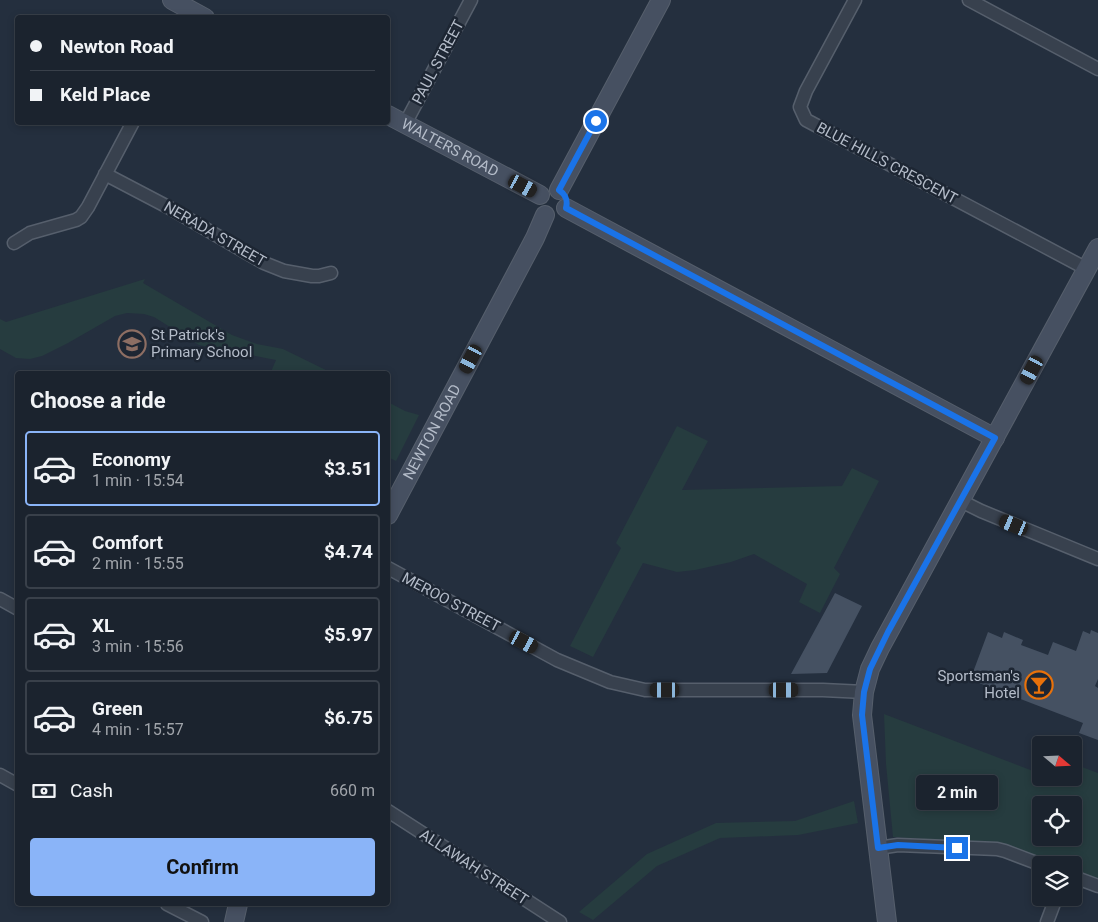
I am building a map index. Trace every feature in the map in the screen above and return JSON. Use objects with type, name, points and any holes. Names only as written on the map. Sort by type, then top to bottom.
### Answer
[{"type":"street","points":[[172,0],[195,15]]},
{"type":"street","name":"PAUL STREET","points":[[405,124],[471,0]]},
{"type":"street","points":[[559,190],[661,0]]},
{"type":"street","name":"BLUE HILLS CRESCENT","points":[[855,0],[806,91],[800,107],[806,120],[1087,269]]},
{"type":"street","points":[[969,0],[1098,69]]},
{"type":"street","name":"WALTERS ROAD","points":[[390,116],[540,195]]},
{"type":"street","points":[[14,243],[30,233],[72,222],[81,217],[131,125]]},
{"type":"street","name":"NERADA STREET","points":[[105,174],[168,207],[264,263],[284,271],[312,276],[331,273]]},
{"type":"street","points":[[551,188],[559,190],[567,200],[566,208],[557,217],[545,215],[539,208],[540,195],[551,188]]},
{"type":"street","points":[[566,208],[995,438]]},
{"type":"street","name":"NEWTON ROAD","points":[[390,511],[535,238],[545,215]]},
{"type":"street","points":[[887,922],[862,715],[864,692],[870,669],[1098,248]]},
{"type":"street","points":[[961,501],[1098,559]]},
{"type":"street","name":"MEROO STREET","points":[[390,569],[558,660],[610,682],[645,690],[823,690],[864,692]]},
{"type":"street","points":[[0,599],[15,606]]},
{"type":"street","points":[[0,775],[15,783]]},
{"type":"street","name":"ALLAWAH STREET","points":[[390,812],[560,922]]},
{"type":"street","points":[[878,848],[898,845],[997,849],[1032,861]]},
{"type":"street","points":[[1082,880],[1098,886]]},
{"type":"street","points":[[171,906],[202,922]]},
{"type":"street","points":[[234,922],[238,906]]},
{"type":"street","points":[[1047,922],[1053,906]]},
{"type":"green space","points":[[145,279],[143,283],[232,335],[257,344],[283,349],[328,371],[271,371],[276,360],[199,345],[154,317],[144,314],[127,313],[115,316],[42,356],[30,359],[16,358],[0,349],[0,319],[6,322]]},
{"type":"green space","points":[[390,403],[405,411],[419,415],[396,461],[390,458]]},
{"type":"green space","points":[[677,426],[708,441],[682,490],[842,486],[852,468],[879,481],[834,568],[840,574],[820,613],[799,602],[807,584],[754,554],[731,562],[677,572],[643,563],[593,657],[570,646],[621,548],[616,543]]},
{"type":"green space","points":[[884,714],[1032,771],[1032,786],[1082,786],[1082,767],[1098,773],[1098,882],[1082,875],[1082,856],[1032,856],[1002,844],[893,837],[886,764]]},
{"type":"green space","points":[[854,801],[858,823],[798,835],[720,838],[657,866],[593,920],[579,912],[647,854],[716,823],[795,821]]},
{"type":"building","points":[[835,593],[862,606],[827,673],[791,674]]},
{"type":"building","name":"Sportsman's Hotel","points":[[1091,630],[1098,633],[1098,679],[1095,686],[1098,688],[1098,740],[1079,733],[1083,723],[974,681],[976,677],[972,675],[988,632],[1002,638],[1004,632],[1023,640],[1021,645],[1048,655],[1053,642],[1076,651],[1083,631],[1090,634]]},
{"type":"place","name":"St Patrick's Primary School","points":[[132,344]]},
{"type":"place","name":"Sportsman's Hotel","points":[[1039,685]]},
{"type":"route","points":[[596,121],[559,190],[563,192],[567,200],[566,208],[995,438],[888,632],[870,669],[864,692],[862,715],[878,848],[898,845],[957,848]]}]
